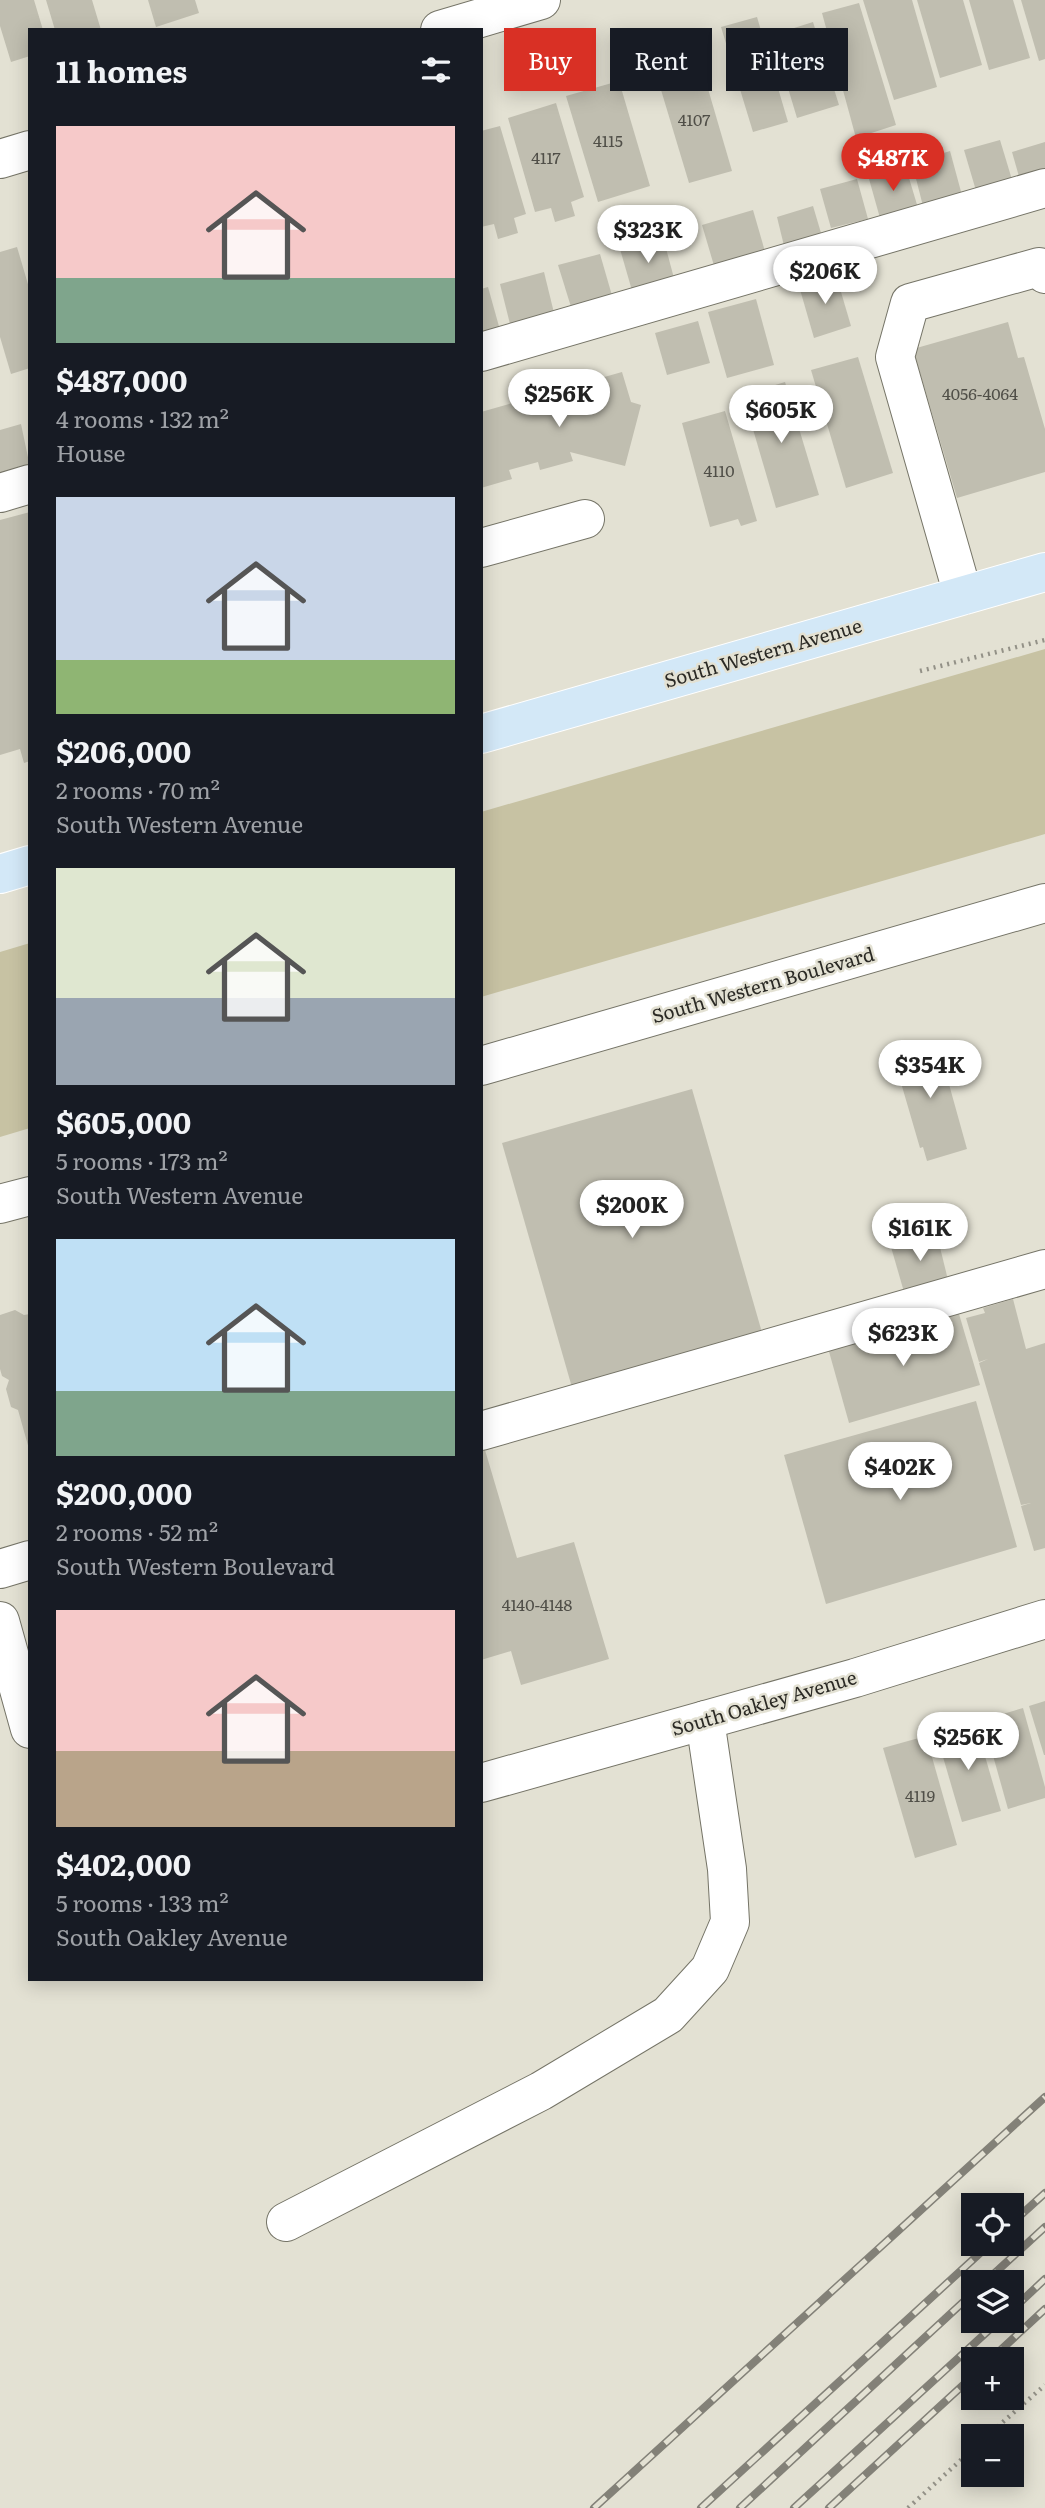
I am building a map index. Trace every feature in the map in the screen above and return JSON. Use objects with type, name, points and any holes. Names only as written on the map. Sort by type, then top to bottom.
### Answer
[{"type":"main road","name":"South Western Avenue","points":[[483,733],[1045,572]]},
{"type":"main road","points":[[0,874],[28,866]]},
{"type":"street","points":[[447,28],[541,0]]},
{"type":"street","points":[[0,159],[28,151]]},
{"type":"street","points":[[483,351],[1045,188]]},
{"type":"street","points":[[963,595],[895,357],[910,303],[1040,267],[1045,274]]},
{"type":"street","points":[[0,493],[28,485]]},
{"type":"street","points":[[483,547],[584,519]]},
{"type":"street","name":"South Western Boulevard","points":[[483,1065],[1045,903]]},
{"type":"street","points":[[0,1204],[28,1197]]},
{"type":"street","points":[[483,1430],[1045,1269]]},
{"type":"street","points":[[0,1569],[28,1561]]},
{"type":"street","name":"South Oakley Avenue","points":[[483,1782],[1045,1619]]},
{"type":"street","points":[[0,1621],[28,1721]]},
{"type":"street","points":[[286,2222],[541,2091],[668,2015],[710,1969],[730,1923],[727,1869],[705,1720]]},
{"type":"path","points":[[920,671],[1045,640]]},
{"type":"path","points":[[1001,2424],[1045,2385]]},
{"type":"path","points":[[908,2508],[961,2460]]},
{"type":"shaded area","points":[[1045,649],[1045,834],[483,996],[483,811]]},
{"type":"shaded area","points":[[28,944],[28,1129],[0,1137],[0,952]]},
{"type":"building","points":[[0,0],[34,0],[42,28],[28,28],[28,57],[11,62],[0,26]]},
{"type":"building","points":[[46,0],[92,0],[100,28],[54,28]]},
{"type":"building","points":[[148,0],[195,0],[199,13],[156,27]]},
{"type":"building","points":[[863,0],[912,0],[937,87],[894,100]]},
{"type":"building","points":[[917,0],[963,0],[982,65],[940,78]]},
{"type":"building","points":[[969,0],[1013,0],[1030,58],[989,70]]},
{"type":"building","points":[[1021,0],[1045,0],[1045,59],[1039,61]]},
{"type":"building","points":[[859,3],[896,125],[856,138],[843,91],[848,91],[848,28],[826,28],[822,13]]},
{"type":"building","points":[[757,17],[760,28],[726,28],[726,43],[721,27]]},
{"type":"building","points":[[813,22],[815,28],[794,28]]},
{"type":"building","points":[[610,84],[610,91],[622,91],[650,186],[598,202],[566,96],[596,91],[596,88]]},
{"type":"building","points":[[661,91],[709,91],[732,171],[689,183]]},
{"type":"building","points":[[741,91],[779,91],[788,122],[753,132]]},
{"type":"building","points":[[789,91],[835,91],[839,105],[797,118]]},
{"type":"building","points":[[556,103],[584,197],[571,202],[575,216],[555,222],[551,208],[535,212],[508,118]]},
{"type":"building","points":[[500,126],[526,214],[514,218],[518,233],[498,239],[494,224],[483,227],[483,130]]},
{"type":"building","points":[[1000,140],[1013,183],[977,194],[964,150]]},
{"type":"building","points":[[1045,142],[1045,180],[1022,187],[1012,152]]},
{"type":"building","points":[[950,151],[963,199],[924,210],[912,163]]},
{"type":"building","points":[[906,168],[918,208],[880,218],[869,179]]},
{"type":"building","points":[[857,179],[868,219],[831,228],[820,189]]},
{"type":"building","points":[[813,206],[824,243],[786,254],[777,217]]},
{"type":"building","points":[[753,210],[766,255],[715,269],[702,225]]},
{"type":"building","points":[[663,237],[675,282],[633,294],[620,249]]},
{"type":"building","points":[[17,247],[28,284],[28,369],[11,374],[0,337],[0,252]]},
{"type":"building","points":[[600,254],[613,299],[572,310],[558,265]]},
{"type":"building","points":[[544,272],[555,317],[511,328],[500,284]]},
{"type":"building","points":[[836,275],[851,326],[814,338],[799,286]]},
{"type":"building","points":[[488,287],[500,330],[483,335],[483,288]]},
{"type":"building","points":[[756,299],[774,365],[727,378],[708,312]]},
{"type":"building","points":[[698,321],[710,363],[667,375],[655,333]]},
{"type":"building","points":[[1008,322],[1018,358],[1024,357],[1045,429],[1045,472],[957,498],[913,349]]},
{"type":"building","points":[[858,357],[893,473],[846,488],[811,370]]},
{"type":"building","points":[[622,372],[631,402],[641,405],[625,466],[570,452],[573,461],[540,470],[538,462],[509,470],[512,479],[483,487],[483,411]]},
{"type":"building","points":[[785,382],[819,495],[776,508],[743,395]]},
{"type":"building","points":[[725,411],[757,521],[741,526],[738,519],[710,527],[682,423]]},
{"type":"building","points":[[21,424],[28,468],[0,475],[0,430]]},
{"type":"building","points":[[28,513],[28,762],[24,763],[20,749],[0,755],[0,520]]},
{"type":"building","points":[[937,1041],[967,1149],[927,1161],[923,1147],[920,1148],[892,1052]]},
{"type":"building","points":[[692,1089],[763,1336],[573,1391],[502,1143]]},
{"type":"building","points":[[937,1235],[948,1280],[904,1292],[891,1247]]},
{"type":"building","points":[[1013,1299],[1026,1349],[1045,1343],[1045,1548],[1034,1551],[1021,1506],[1031,1503],[1021,1505],[979,1363],[988,1359],[979,1362],[966,1318],[985,1313],[983,1308]]},
{"type":"building","points":[[15,1310],[28,1314],[28,1445],[18,1410],[11,1407],[6,1389],[9,1380],[2,1376],[0,1369],[0,1315]]},
{"type":"building","points":[[959,1314],[980,1385],[849,1423],[828,1348]]},
{"type":"building","points":[[976,1401],[1017,1547],[826,1604],[784,1455]]},
{"type":"building","points":[[483,1450],[517,1558],[574,1542],[609,1659],[521,1685],[511,1651],[483,1659]]},
{"type":"building","points":[[1045,1701],[1045,1755],[1044,1755],[1029,1706]]},
{"type":"building","points":[[1023,1708],[1045,1787],[1045,1798],[1008,1809],[983,1720]]},
{"type":"building","points":[[975,1722],[1001,1811],[962,1822],[936,1733]]},
{"type":"building","points":[[926,1736],[957,1845],[915,1858],[883,1748]]},
{"type":"railway","points":[[594,2508],[1045,2097]]},
{"type":"railway","points":[[1024,2212],[1045,2193]]},
{"type":"railway","points":[[998,2270],[1045,2227]]},
{"type":"railway","points":[[701,2508],[977,2256]]},
{"type":"railway","points":[[1024,2299],[1045,2279]]},
{"type":"railway","points":[[740,2508],[961,2304]]},
{"type":"railway","points":[[1004,2347],[1045,2309]]},
{"type":"railway","points":[[794,2508],[986,2333]]},
{"type":"railway","points":[[829,2508],[961,2387]]}]
